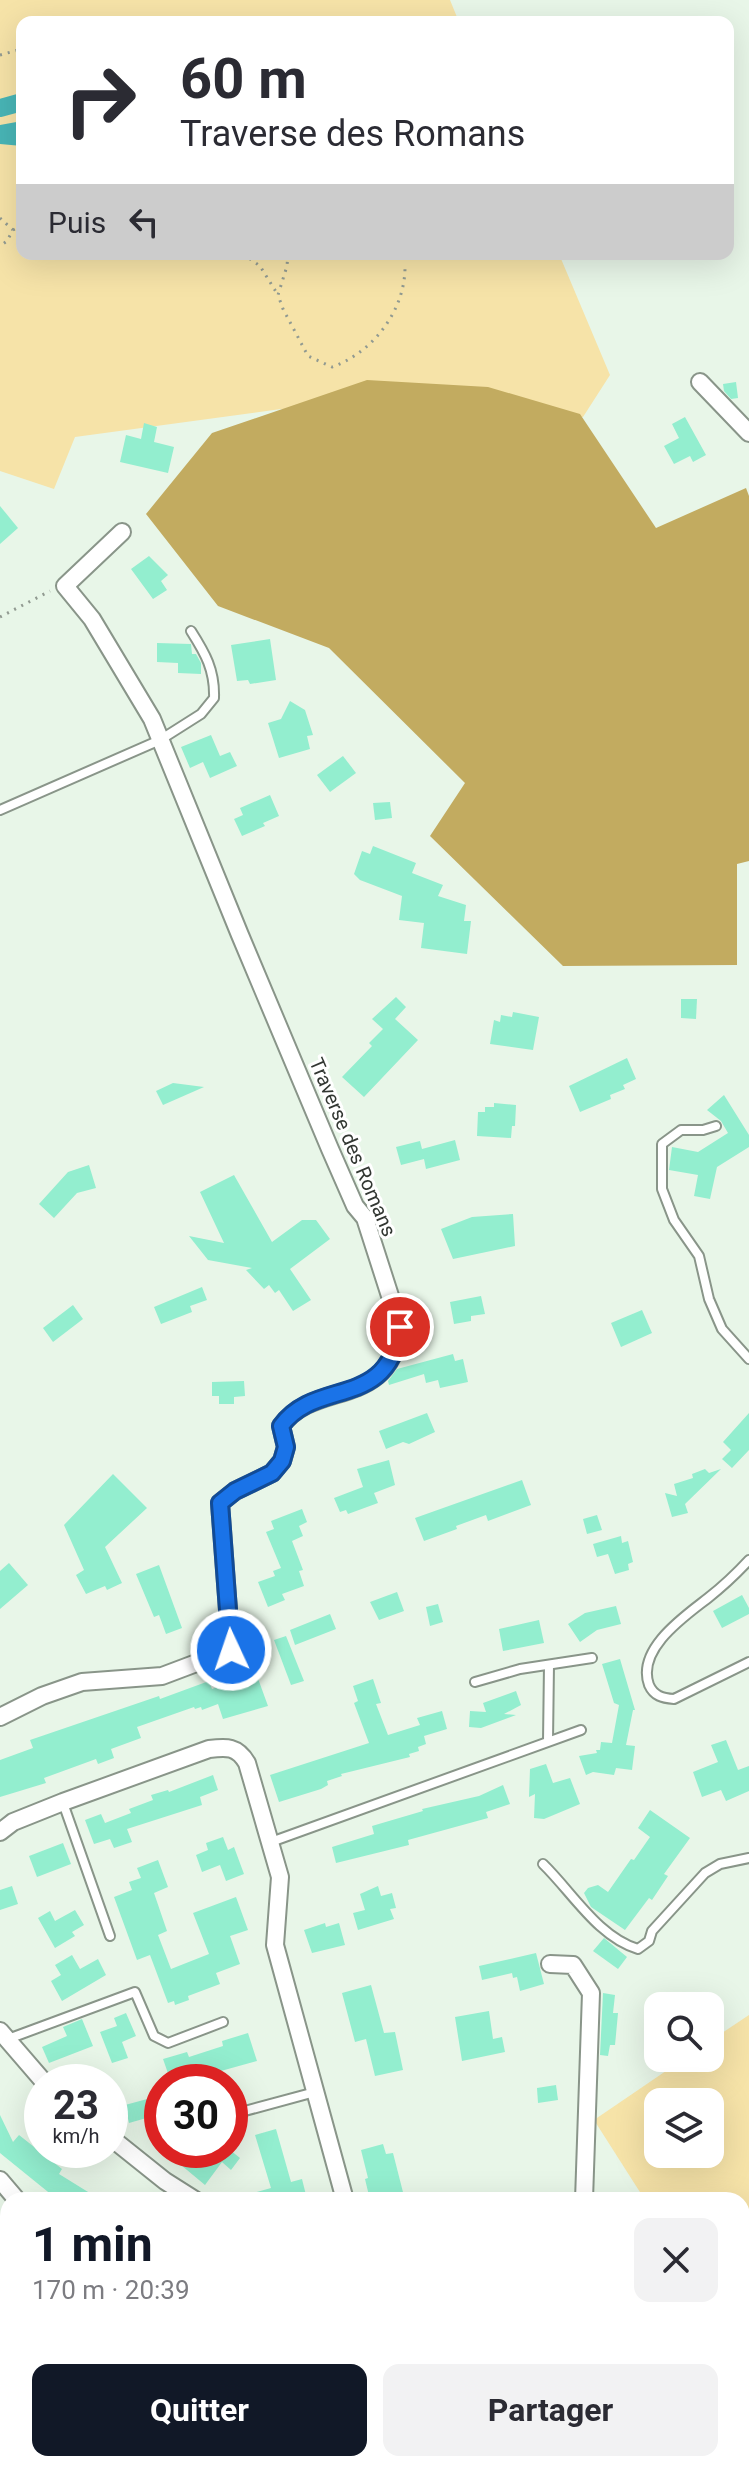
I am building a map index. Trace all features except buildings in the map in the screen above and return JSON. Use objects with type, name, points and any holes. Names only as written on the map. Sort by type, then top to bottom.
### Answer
[{"type":"street","points":[[700,382],[749,433]]},
{"type":"street","points":[[65,586],[122,532]]},
{"type":"street","name":"Traverse des Romans","points":[[0,1717],[42,1696],[82,1682],[162,1676],[231,1650],[220,1503],[235,1491],[272,1473],[282,1461],[286,1447],[281,1426],[291,1412],[366,1384],[378,1375],[392,1359],[400,1327],[365,1218],[355,1206],[330,1149],[152,719],[92,619],[65,586]]},
{"type":"street","points":[[0,1832],[13,1822],[63,1802],[209,1749],[228,1746],[241,1753],[247,1763],[280,1877],[275,1945],[343,2192]]},
{"type":"street","points":[[550,1964],[573,1965],[591,1993],[584,2192]]},
{"type":"street","points":[[4,2035],[29,2064]]},
{"type":"street","points":[[128,2151],[182,2192]]},
{"type":"lane","points":[[0,810],[160,740],[201,714],[214,698],[214,678],[209,660],[191,631]]},
{"type":"lane","points":[[716,1126],[703,1130],[681,1130],[662,1144],[662,1189],[674,1220],[699,1256],[709,1299],[722,1329],[749,1359]]},
{"type":"lane","points":[[749,1560],[662,1636],[648,1667],[647,1680],[652,1692],[662,1698],[674,1699],[749,1662]]},
{"type":"lane","points":[[475,1682],[520,1669],[592,1658]]},
{"type":"lane","points":[[548,1741],[549,1665]]},
{"type":"lane","points":[[271,1842],[581,1730]]},
{"type":"lane","points":[[63,1802],[110,1936]]},
{"type":"lane","points":[[543,1864],[567,1888],[578,1905],[622,1944],[638,1949],[649,1941],[652,1931],[705,1873],[720,1864],[749,1858]]},
{"type":"lane","points":[[4,2035],[135,1992],[154,2036],[168,2043],[223,2022]]},
{"type":"lane","points":[[248,2110],[315,2092]]},
{"type":"path","points":[[0,218],[13,230]]},
{"type":"path","points":[[0,246],[16,228]]},
{"type":"path","points":[[252,260],[260,266],[278,295],[293,331],[308,356],[332,367],[367,347],[390,319],[405,283],[405,269]]},
{"type":"path","points":[[278,295],[288,260]]},
{"type":"path","points":[[0,617],[38,596],[65,586]]},
{"type":"shaded area","points":[[0,0],[450,0],[457,16],[16,16],[16,260],[562,260],[610,375],[583,417],[281,409],[75,437],[54,489],[0,471]]},
{"type":"shaded area","points":[[367,380],[488,387],[580,414],[656,528],[746,488],[749,496],[749,861],[737,864],[737,965],[563,966],[430,836],[465,783],[329,648],[218,606],[146,514],[212,433]]},
{"type":"shaded area","points":[[749,2015],[749,2192],[640,2192],[594,2120],[664,2072],[724,2072],[724,2032]]},
{"type":"water","points":[[16,122],[16,145],[0,144],[0,125]]},
{"type":"waterway","points":[[0,108],[16,104]]},
{"type":"route","points":[[231,1650],[220,1503],[257,1478],[272,1473],[282,1461],[286,1447],[281,1426],[291,1412],[366,1384],[378,1375],[392,1359],[400,1327]]}]
